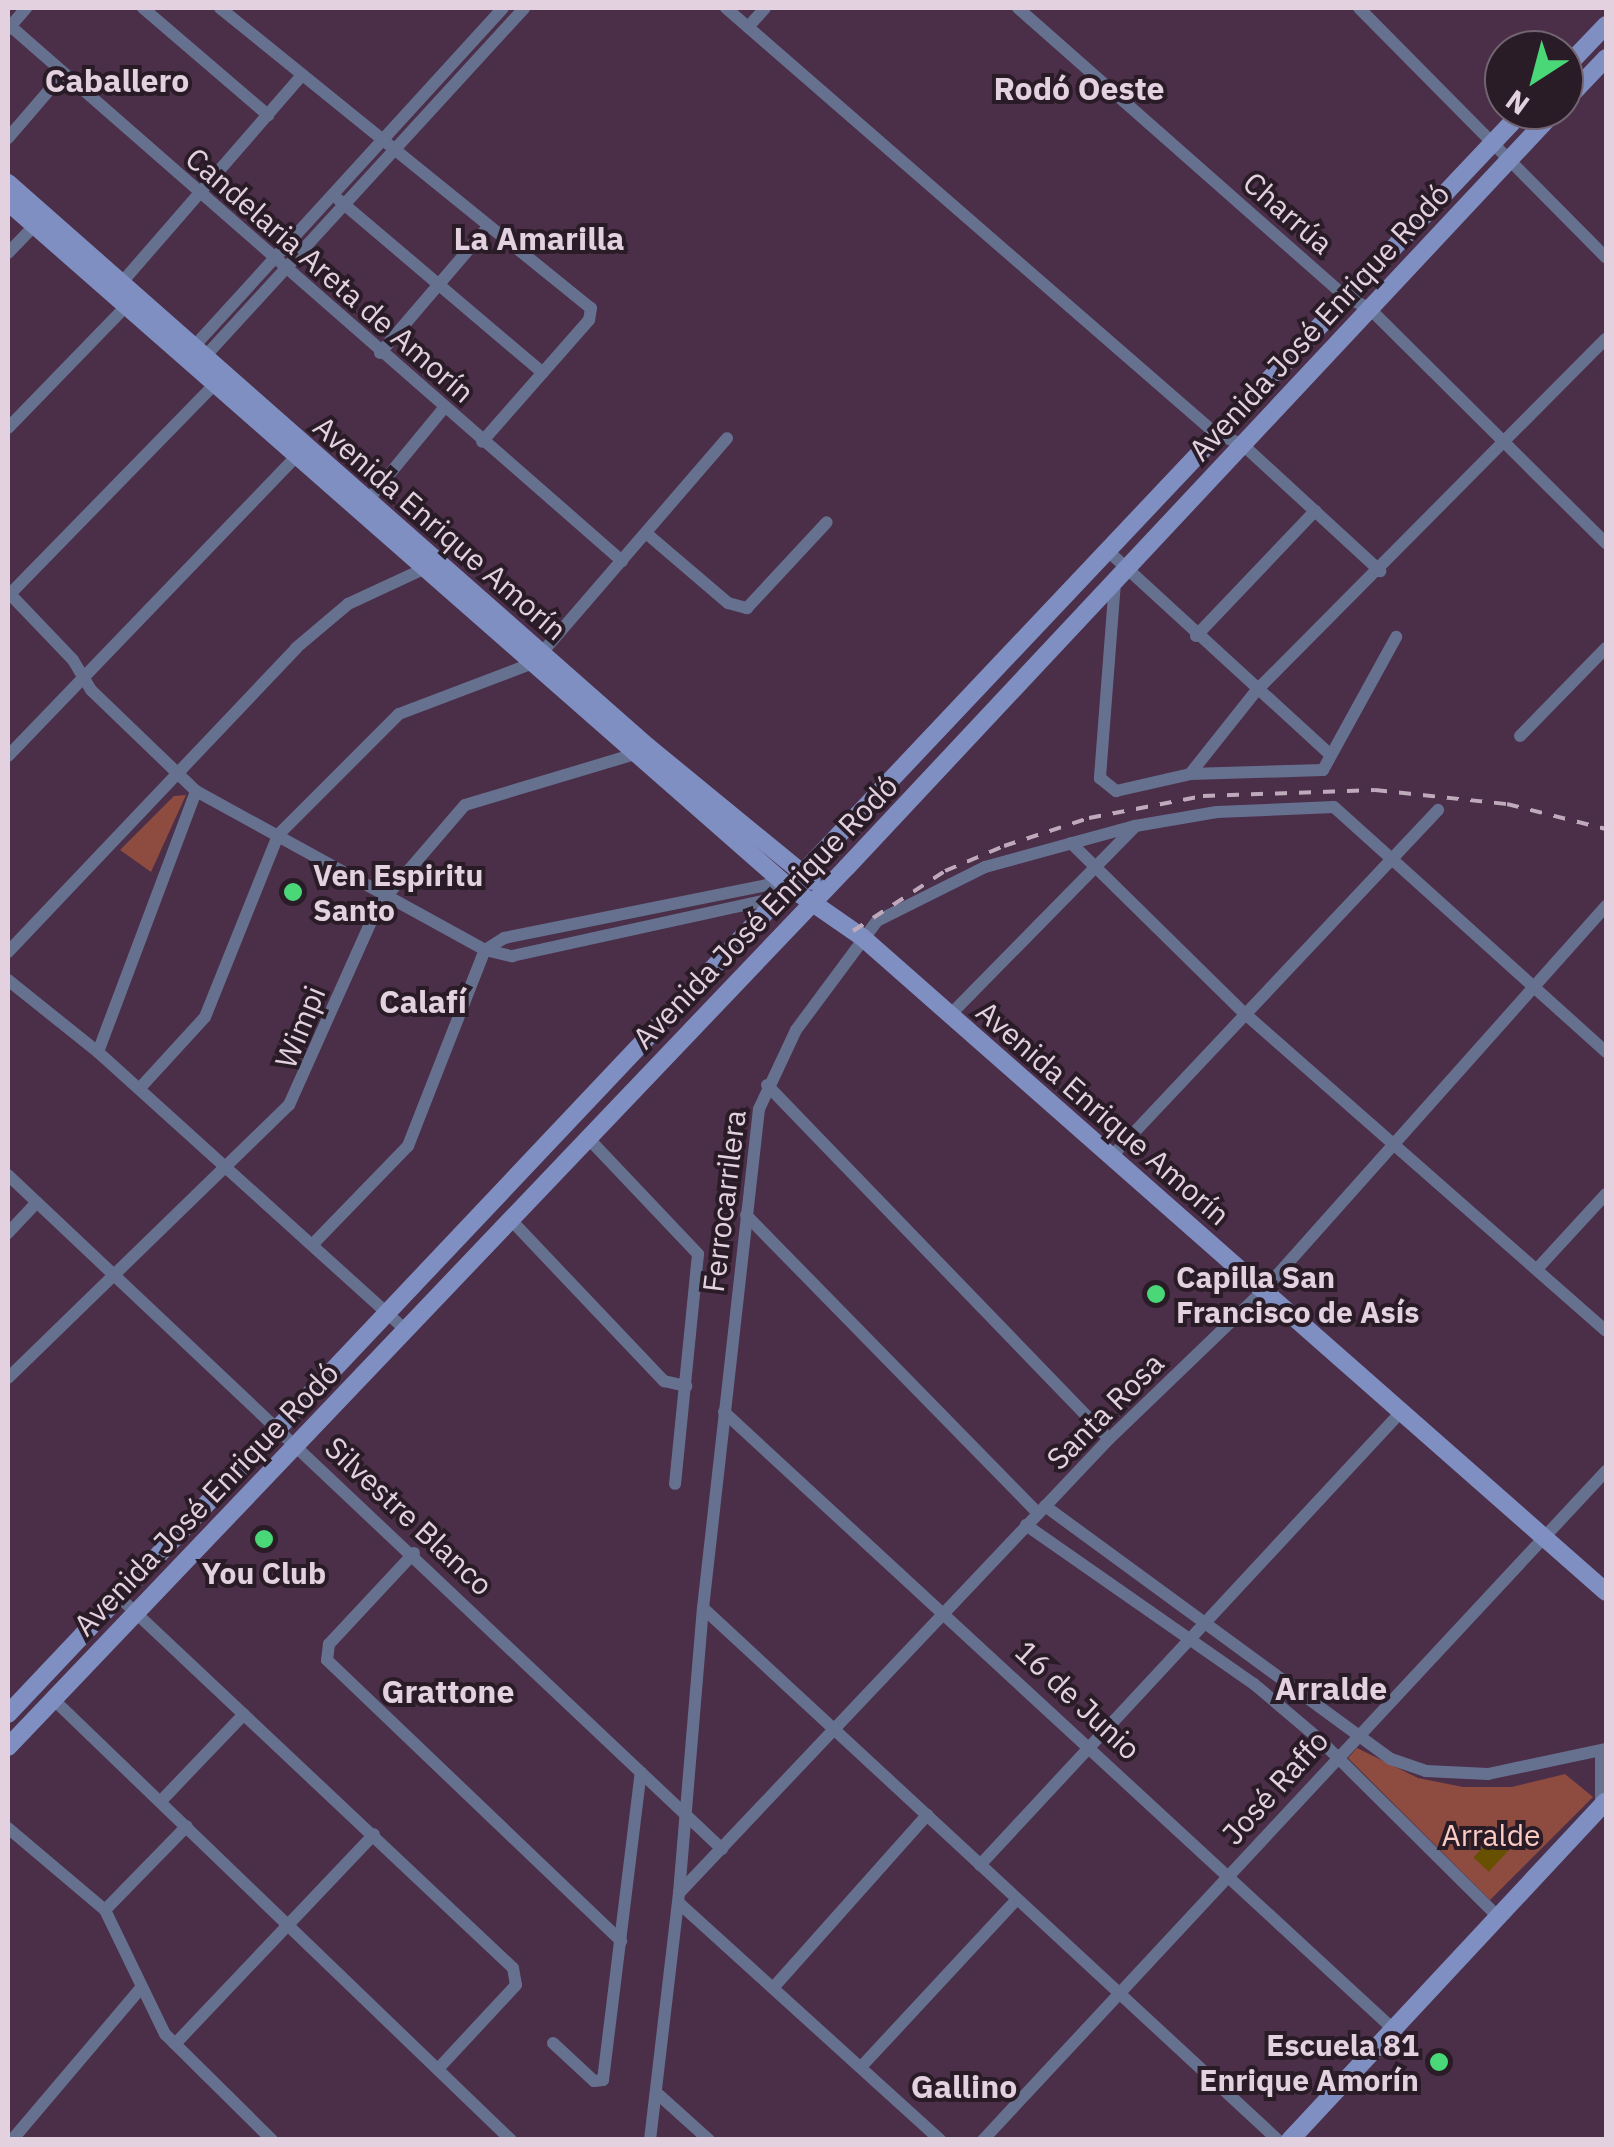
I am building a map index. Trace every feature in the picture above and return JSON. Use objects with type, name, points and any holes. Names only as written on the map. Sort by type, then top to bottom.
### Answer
[{"type":"street","points":[[8,26],[26,8]]},
{"type":"street","points":[[145,8],[268,115]]},
{"type":"street","points":[[220,8],[591,308],[589,320],[482,442]]},
{"type":"street","points":[[194,357],[503,8]]},
{"type":"street","points":[[385,144],[524,8]]},
{"type":"street","points":[[726,8],[1216,434],[1242,444],[1380,571]]},
{"type":"street","points":[[748,27],[765,8]]},
{"type":"street","name":"Charrúa","points":[[1018,8],[1346,297],[1369,308],[1606,543]]},
{"type":"street","points":[[1359,8],[1606,258]]},
{"type":"street","points":[[1584,48],[1606,25]]},
{"type":"street","name":"Candelaria Areta de Amorín","points":[[8,26],[622,560]]},
{"type":"street","points":[[1584,81],[1606,58]]},
{"type":"street","points":[[8,138],[63,74]]},
{"type":"street","points":[[8,428],[123,295],[199,194],[301,76]]},
{"type":"street","name":"Avenida José Enrique Rodó","points":[[8,1747],[588,1138],[800,891],[1108,550],[1505,130]]},
{"type":"street","name":"Avenida José Enrique Rodó","points":[[8,1714],[388,1312],[800,891],[1121,576],[1537,130]]},
{"type":"street","name":"Avenida Enrique Amorín","points":[[8,183],[40,220],[123,295],[800,891],[862,937],[1606,1592]]},
{"type":"street","points":[[337,198],[542,373]]},
{"type":"street","name":"Avenida Enrique Amorín","points":[[8,202],[40,220]]},
{"type":"street","points":[[8,253],[40,220]]},
{"type":"street","points":[[380,353],[488,227]]},
{"type":"street","points":[[1190,774],[1256,692],[1606,339]]},
{"type":"street","points":[[220,380],[8,594],[174,773],[196,790],[485,950],[512,956],[800,891]]},
{"type":"street","points":[[363,505],[444,408]]},
{"type":"street","points":[[140,1088],[205,1017],[278,834],[398,714],[538,659],[727,438]]},
{"type":"street","points":[[8,756],[302,451]]},
{"type":"street","points":[[1196,636],[1315,511]]},
{"type":"street","points":[[646,534],[728,603],[747,608],[827,522]]},
{"type":"street","points":[[1108,550],[1121,576],[1331,755]]},
{"type":"street","points":[[8,952],[174,773],[330,618],[430,565]]},
{"type":"street","points":[[1121,576],[1100,778],[1116,791],[1190,774],[1322,770],[1396,637]]},
{"type":"street","points":[[1520,736],[1606,648]]},
{"type":"street","name":"Wimpi","points":[[8,1378],[301,1090],[385,894],[472,800],[642,751]]},
{"type":"street","points":[[98,1052],[196,790]]},
{"type":"street","name":"Ferrocarrilera","points":[[650,2140],[659,2096],[724,1412],[746,1215],[767,1084],[796,1030],[862,937],[924,893],[985,867],[1071,843],[1136,826],[1217,812],[1334,807],[1394,855],[1606,1052]]},
{"type":"street","points":[[1111,1157],[1438,810]]},
{"type":"street","points":[[950,1015],[1136,826]]},
{"type":"street","points":[[1071,843],[1244,1012],[1606,1332]]},
{"type":"street","name":"Santa Rosa","points":[[679,1899],[832,1727],[943,1610],[1109,1439],[1264,1291],[1396,1147],[1534,984],[1606,906]]},
{"type":"street","points":[[312,1245],[401,1157],[485,950]]},
{"type":"street","points":[[8,980],[140,1088],[406,1328]]},
{"type":"street","points":[[767,1084],[1109,1439]]},
{"type":"street","points":[[588,1138],[698,1254],[675,1484]]},
{"type":"street","name":"Silvestre Blanco","points":[[8,1175],[414,1553],[722,1849]]},
{"type":"street","points":[[1537,1270],[1606,1194]]},
{"type":"street","points":[[8,1233],[37,1202]]},
{"type":"street","points":[[746,1215],[1042,1510],[1353,1738],[1426,1771],[1463,1775],[1515,1772],[1604,1750],[1604,1804],[1290,2140]]},
{"type":"street","points":[[510,1220],[664,1380],[686,1386]]},
{"type":"street","name":"16 de Junio","points":[[724,1412],[1089,1743],[1393,2029]]},
{"type":"street","points":[[980,1864],[1401,1412]]},
{"type":"street","name":"José Raffo","points":[[984,2140],[1353,1738],[1606,1470]]},
{"type":"street","points":[[1026,1525],[1190,1638],[1338,1758],[1498,1916]]},
{"type":"street","points":[[414,1553],[329,1644],[327,1660],[621,1941]]},
{"type":"street","points":[[120,1597],[374,1834],[519,1977],[438,2069]]},
{"type":"street","points":[[703,1608],[1278,2140]]},
{"type":"street","points":[[53,1699],[512,2140]]},
{"type":"street","points":[[161,1801],[244,1714]]},
{"type":"street","points":[[553,2043],[594,2080],[606,2072],[641,1772]]},
{"type":"street","points":[[773,1988],[927,1815]]},
{"type":"street","points":[[105,1910],[188,1826]]},
{"type":"street","points":[[8,1828],[105,1910],[139,1990],[175,2044],[272,2140]]},
{"type":"street","points":[[175,2044],[374,1834]]},
{"type":"street","points":[[679,1899],[940,2140]]},
{"type":"street","points":[[861,2067],[1017,1899]]},
{"type":"street","points":[[12,2140],[139,1990]]},
{"type":"street","points":[[659,2096],[709,2140]]},
{"type":"green space","points":[[186,795],[151,872],[120,850],[174,796]]},
{"type":"green space","name":"Arralde","points":[[1357,1748],[1418,1778],[1463,1787],[1512,1787],[1565,1774],[1593,1797],[1490,1900],[1348,1758]]},
{"type":"shaded area","points":[[1500,1829],[1515,1843],[1489,1872],[1473,1858]]},
{"type":"railway","points":[[853,931],[945,871],[1004,846],[1089,818],[1203,796],[1375,790],[1507,804],[1606,829]]},
{"type":"place","name":"Ven Espiritu Santo","points":[[293,892]]},
{"type":"place","name":"Capilla San Francisco de Asís","points":[[1156,1294]]},
{"type":"place","name":"You Club","points":[[264,1539]]},
{"type":"place","name":"Escuela 81 Enrique Amorín","points":[[1439,2062]]},
{"type":"district","name":"Caballero","points":[[117,80]]},
{"type":"district","name":"Rodó Oeste","points":[[1079,88]]},
{"type":"district","name":"La Amarilla","points":[[539,238]]},
{"type":"district","name":"Calafí","points":[[423,1001]]},
{"type":"district","name":"Arralde","points":[[1331,1688]]},
{"type":"district","name":"Grattone","points":[[448,1691]]},
{"type":"district","name":"Gallino","points":[[964,2086]]}]
